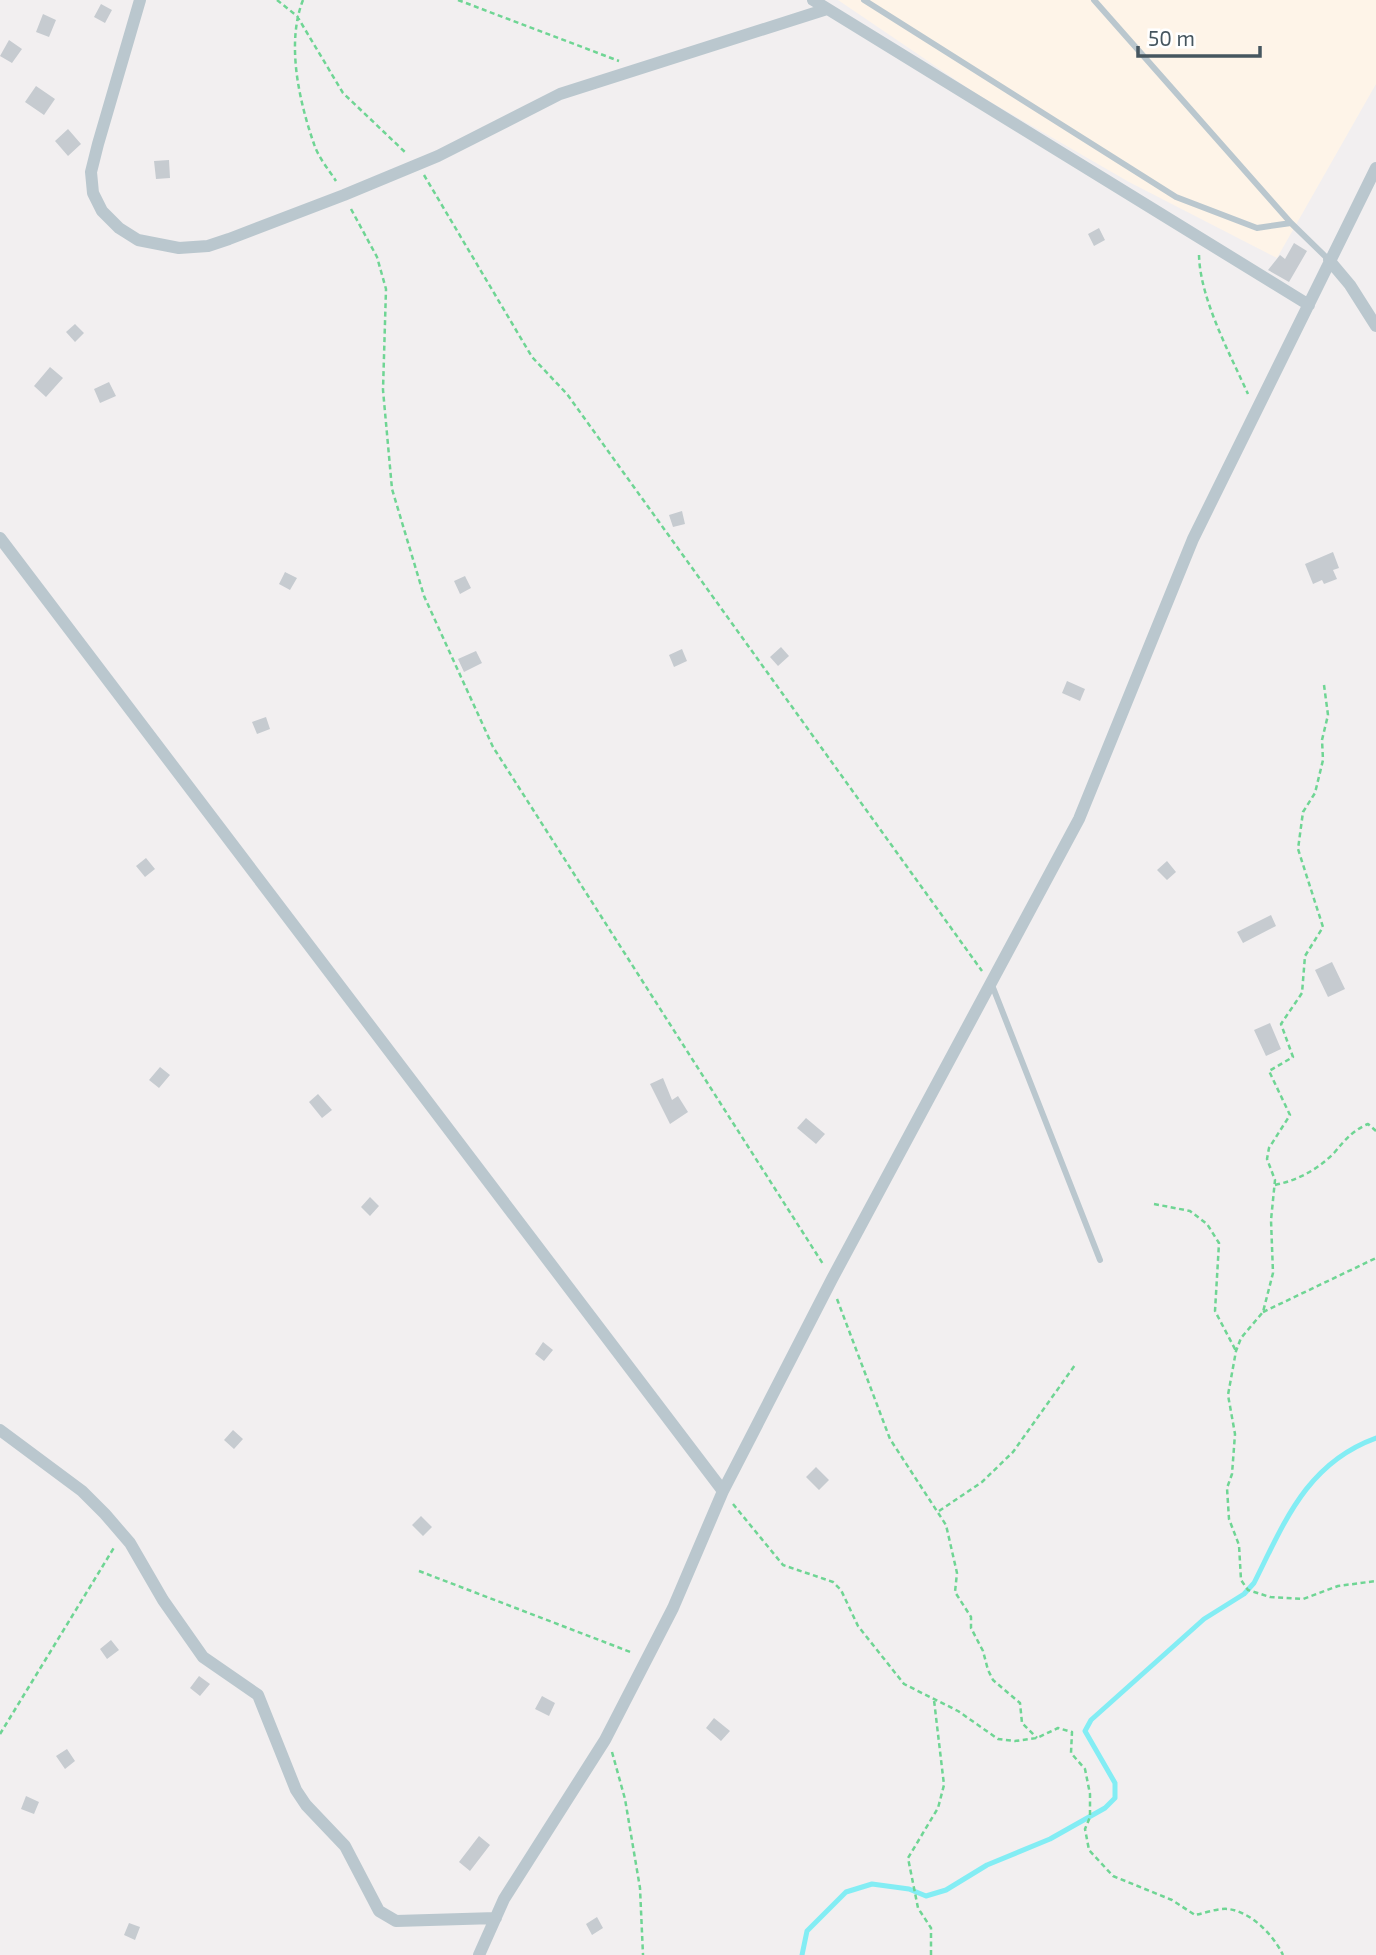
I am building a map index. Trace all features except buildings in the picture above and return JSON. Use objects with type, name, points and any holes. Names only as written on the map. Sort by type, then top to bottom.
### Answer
[{"type":"street","points":[[140,0],[91,172],[93,193],[102,211],[119,228],[138,240],[179,248],[208,246],[344,195],[418,164],[550,98],[827,9]]},
{"type":"street","points":[[813,0],[1309,305]]},
{"type":"street","points":[[479,1955],[496,1918],[553,1818],[605,1740],[673,1608],[723,1491],[832,1279],[1079,819],[1193,539],[1376,168]]},
{"type":"street","points":[[1329,260],[1350,285],[1376,326]]},
{"type":"street","points":[[0,538],[723,1491]]},
{"type":"street","points":[[0,1430],[82,1491],[122,1534],[197,1650],[215,1667],[258,1695],[296,1790],[306,1805],[345,1846],[379,1911],[396,1922],[496,1918]]},
{"type":"lane","points":[[864,0],[1176,197],[1257,228],[1291,223]]},
{"type":"lane","points":[[1094,0],[1291,223],[1329,260]]},
{"type":"lane","points":[[992,985],[1100,1260]]},
{"type":"path","points":[[278,0],[297,16],[343,93],[418,164],[532,357],[566,394],[992,985]]},
{"type":"path","points":[[303,0],[297,16],[297,81],[314,146],[377,257],[386,289],[383,390],[392,489],[424,596],[493,747],[832,1279],[838,1303],[890,1439],[908,1471],[939,1511],[952,1546],[957,1573],[955,1592],[959,1602],[969,1612],[971,1628],[983,1651],[988,1670],[993,1680],[1020,1703],[1022,1723],[1037,1738]]},
{"type":"path","points":[[458,0],[641,69]]},
{"type":"path","points":[[1199,238],[1199,268],[1229,354],[1255,409]]},
{"type":"path","points":[[1263,1312],[1273,1273],[1271,1220],[1274,1185],[1267,1159],[1269,1148],[1290,1115],[1269,1071],[1293,1057],[1281,1024],[1302,993],[1306,956],[1322,928],[1298,849],[1303,812],[1315,793],[1323,760],[1322,740],[1328,715],[1324,685]]},
{"type":"path","points":[[1274,1185],[1305,1176],[1332,1155],[1352,1131],[1368,1124],[1376,1131]]},
{"type":"path","points":[[1154,1204],[1190,1211],[1207,1224],[1219,1243],[1215,1311],[1236,1351]]},
{"type":"path","points":[[1376,1258],[1263,1312],[1241,1338],[1228,1395],[1235,1434],[1233,1474],[1227,1488],[1229,1519],[1239,1545],[1241,1580],[1248,1590],[1270,1597],[1303,1599],[1338,1586],[1376,1581]]},
{"type":"path","points":[[939,1511],[982,1482],[1013,1452],[1076,1364]]},
{"type":"path","points":[[723,1491],[783,1565],[833,1583],[841,1590],[858,1626],[889,1663],[898,1679],[958,1711],[998,1739],[1015,1741],[1037,1738],[1058,1728],[1072,1732],[1071,1753],[1085,1769],[1090,1794],[1090,1817],[1085,1829],[1089,1850],[1113,1876],[1172,1900],[1195,1915],[1228,1909],[1245,1915],[1275,1936],[1283,1955]]},
{"type":"path","points":[[0,1734],[122,1534]]},
{"type":"path","points":[[419,1572],[646,1658]]},
{"type":"path","points":[[931,1955],[931,1928],[918,1909],[908,1858],[938,1808],[944,1785],[933,1699]]},
{"type":"path","points":[[605,1740],[615,1756],[625,1799],[640,1888],[643,1955]]},
{"type":"shaded area","points":[[838,0],[1376,0],[1376,84],[1277,258],[1129,182],[975,93]]},
{"type":"waterway","points":[[802,1955],[807,1931],[846,1892],[872,1884],[909,1889],[926,1896],[946,1890],[987,1865],[1050,1839],[1105,1808],[1115,1798],[1115,1783],[1085,1731],[1091,1720],[1204,1619],[1244,1594],[1254,1583],[1288,1516],[1315,1479],[1332,1462],[1376,1438]]}]
